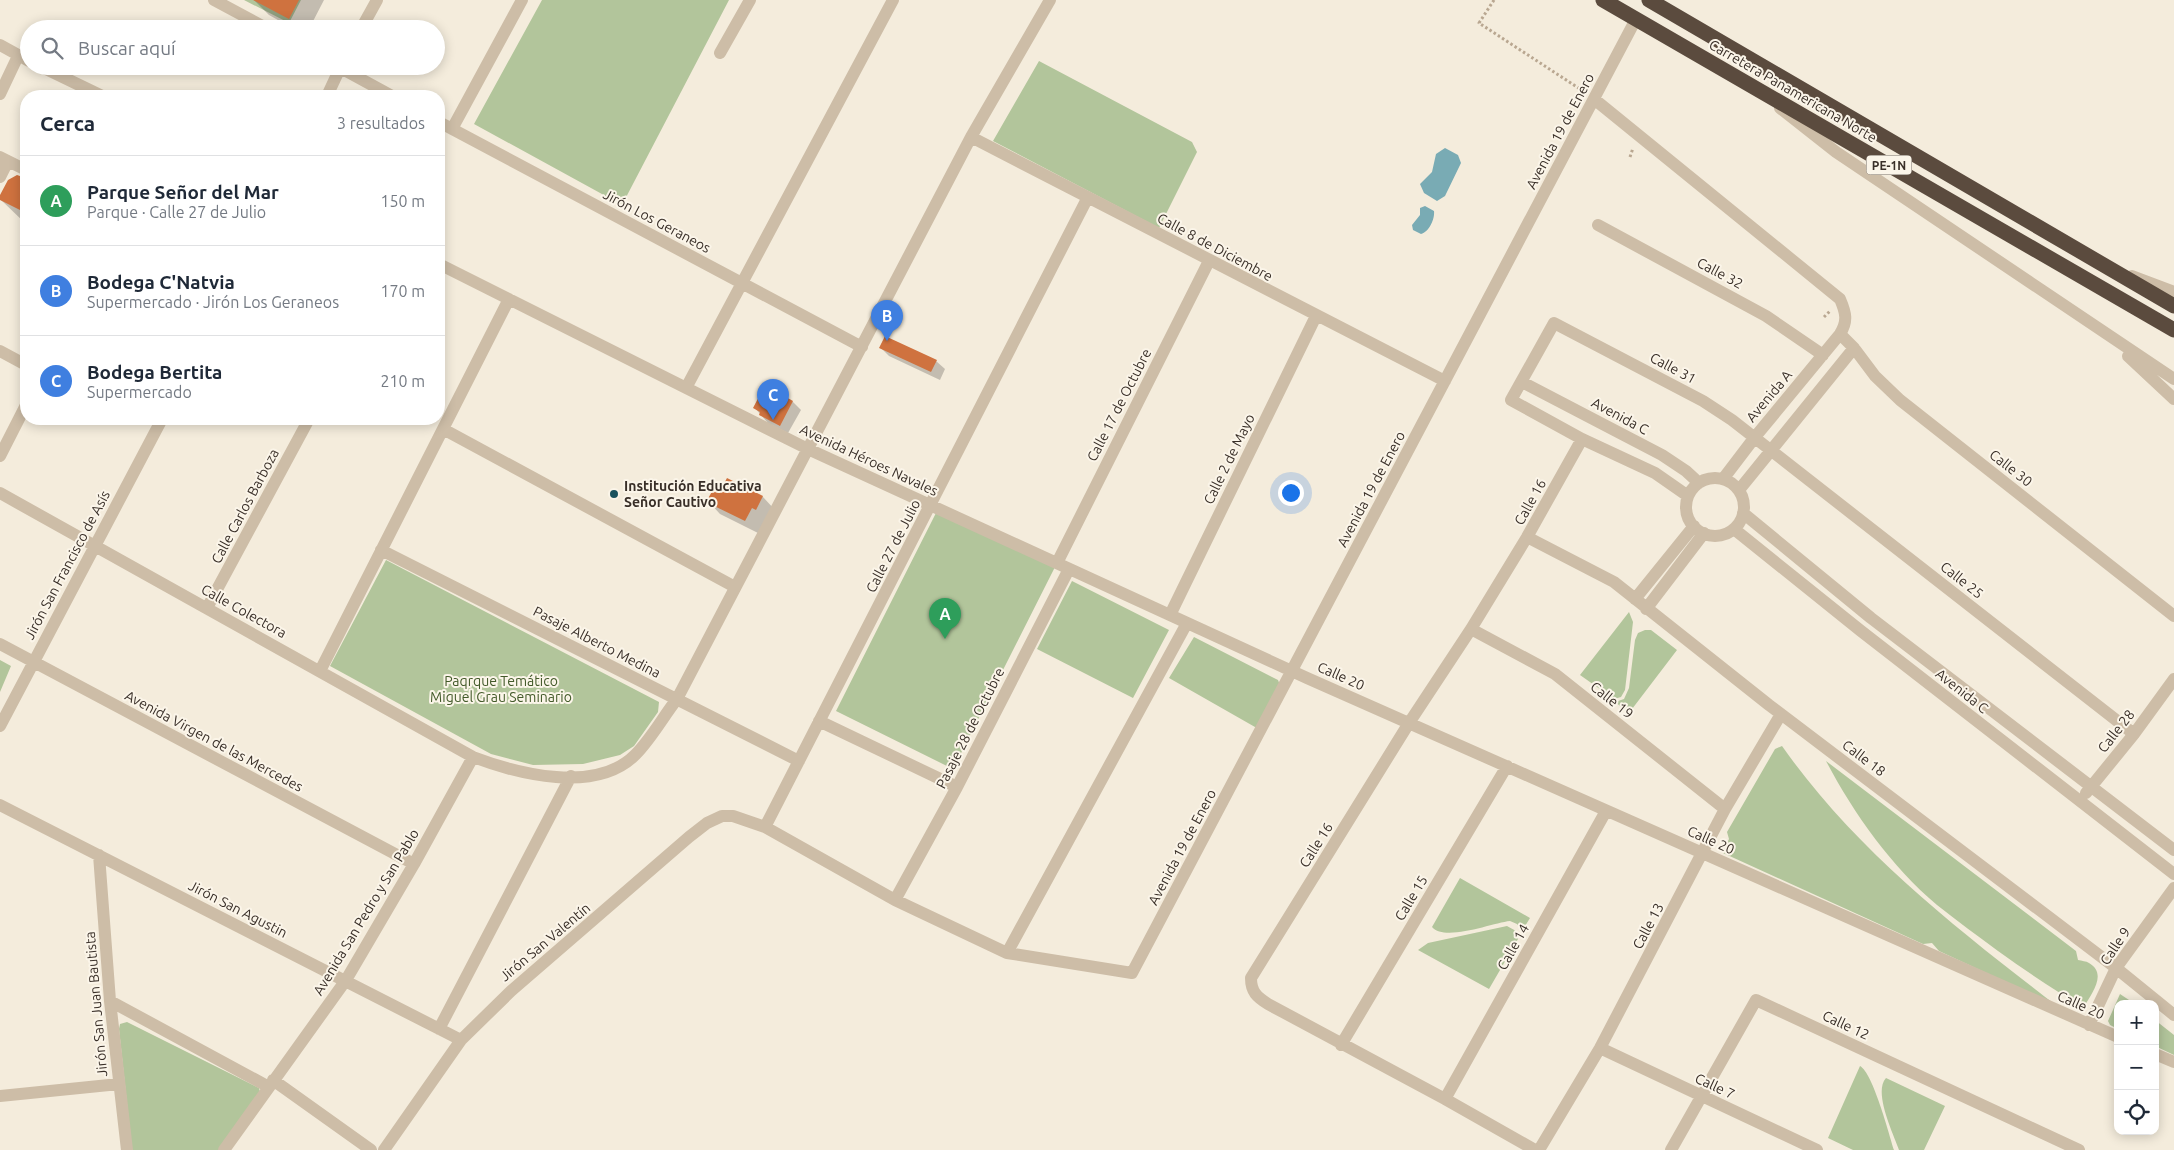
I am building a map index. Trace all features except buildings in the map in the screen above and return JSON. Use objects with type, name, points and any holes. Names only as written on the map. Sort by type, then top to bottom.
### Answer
[{"type":"highway","name":"Carretera Panamericana Norte","points":[[1603,0],[2174,330]]},
{"type":"highway","name":"Carretera Panamericana Norte","points":[[1649,0],[2174,306]]},
{"type":"street","points":[[214,0],[251,20]]},
{"type":"street","points":[[366,20],[376,0]]},
{"type":"street","points":[[452,130],[522,0]]},
{"type":"street","points":[[720,53],[750,0]]},
{"type":"street","points":[[686,388],[893,0]]},
{"type":"street","name":"Calle Colectora","points":[[0,492],[474,757],[499,767],[547,776],[594,774],[626,763],[636,754],[676,699],[972,137],[1050,0]]},
{"type":"street","name":"Avenida 19 de Enero","points":[[1132,973],[1636,19]]},
{"type":"street","points":[[0,45],[20,56]]},
{"type":"street","points":[[0,57],[20,58]]},
{"type":"street","points":[[0,94],[20,64]]},
{"type":"street","points":[[59,75],[90,90]]},
{"type":"street","points":[[330,90],[336,75]]},
{"type":"street","points":[[354,75],[381,90]]},
{"type":"street","points":[[1746,82],[1836,152],[2174,379]]},
{"type":"street","points":[[1594,99],[1840,299],[1845,310],[1846,324],[1840,334]]},
{"type":"street","name":"Jirón Los Geraneos","points":[[445,126],[862,347]]},
{"type":"street","name":"Calle 8 de Diciembre","points":[[972,137],[1209,261],[1445,381]]},
{"type":"street","points":[[0,177],[4,159],[20,167]]},
{"type":"street","name":"Calle 27 de Julio","points":[[765,827],[1088,197]]},
{"type":"street","name":"Calle 32","points":[[1598,225],[1766,316],[1823,355]]},
{"type":"street","name":"Calle 17 de Octubre","points":[[1056,563],[1209,261]]},
{"type":"street","points":[[2103,264],[2174,292]]},
{"type":"street","name":"Avenida Héroes Navales","points":[[445,267],[808,449],[1292,671]]},
{"type":"street","points":[[320,671],[509,299]]},
{"type":"street","name":"Calle 2 de Mayo","points":[[1170,615],[1316,316]]},
{"type":"street","name":"Calle 31","points":[[1522,382],[1554,323],[1703,401],[1772,450]]},
{"type":"street","points":[[2096,327],[2174,399]]},
{"type":"street","name":"Calle 30","points":[[1840,334],[1854,348],[1875,376],[1900,400],[2174,616]]},
{"type":"street","name":"Avenida A","points":[[1723,479],[1840,334]]},
{"type":"street","points":[[1739,490],[1854,348]]},
{"type":"street","points":[[0,351],[20,362]]},
{"type":"street","points":[[1522,382],[1511,400],[1582,439],[1655,473],[1688,496]]},
{"type":"street","name":"Avenida C","points":[[1522,382],[1662,456],[1686,471],[1699,483]]},
{"type":"street","points":[[0,456],[20,417]]},
{"type":"street","name":"Jirón San Francisco de Asís","points":[[0,726],[32,662],[96,546],[159,425]]},
{"type":"street","name":"Calle Carlos Barboza","points":[[207,608],[305,425]]},
{"type":"street","points":[[443,429],[735,587]]},
{"type":"street","name":"Calle 16","points":[[1535,1150],[1256,996],[1251,987],[1251,978],[1409,723],[1471,629],[1527,537],[1582,439]]},
{"type":"street","name":"Calle 25","points":[[1772,450],[2134,734]]},
{"type":"street","points":[[1707,479],[1723,479],[1739,490],[1744,513],[1734,529],[1720,535],[1699,530],[1687,512],[1688,496],[1699,483],[1707,479]]},
{"type":"street","name":"Avenida C","points":[[1744,513],[1871,618],[2174,850]]},
{"type":"street","name":"Avenida C","points":[[1734,529],[1861,631],[2174,874]]},
{"type":"street","points":[[1635,599],[1699,530]]},
{"type":"street","points":[[1646,609],[1699,530]]},
{"type":"street","name":"Calle 18","points":[[1527,537],[1607,577],[1781,714],[2116,968],[2174,1015]]},
{"type":"street","name":"Pasaje Alberto Medina","points":[[382,550],[799,761]]},
{"type":"street","name":"Pasaje 28 de Octubre","points":[[895,900],[957,788],[1069,569]]},
{"type":"street","points":[[1007,953],[1187,623]]},
{"type":"street","name":"Calle 19","points":[[1471,629],[1555,674],[1725,809]]},
{"type":"street","name":"Avenida Virgen de las Mercedes","points":[[0,644],[414,864]]},
{"type":"street","name":"Calle 20","points":[[1292,671],[2114,1035]]},
{"type":"street","name":"Calle 28","points":[[2080,801],[2134,734],[2174,679]]},
{"type":"street","name":"Calle 13","points":[[1539,1150],[1600,1048],[1725,809],[1781,714]]},
{"type":"street","points":[[819,721],[957,788]]},
{"type":"street","name":"Avenida San Pedro y San Pablo","points":[[224,1150],[346,980],[474,757]]},
{"type":"street","name":"Calle 15","points":[[1342,1044],[1507,766]]},
{"type":"street","points":[[438,1029],[571,776]]},
{"type":"street","name":"Jirón San Agustin","points":[[0,805],[461,1040]]},
{"type":"street","name":"Calle 14","points":[[1445,1099],[1606,810]]},
{"type":"street","name":"Jirón San Valentín","points":[[384,1150],[461,1040],[511,991],[708,823],[722,816],[733,816],[765,827],[895,900],[1007,953],[1132,973]]},
{"type":"street","name":"Jirón San Juan Bautista","points":[[99,855],[110,1001],[127,1150]]},
{"type":"street","name":"Calle 9","points":[[2089,1025],[2116,968],[2174,888]]},
{"type":"street","name":"Calle 12","points":[[1671,1150],[1756,1000],[2079,1150]]},
{"type":"street","points":[[110,1001],[271,1084],[371,1150]]},
{"type":"street","name":"Calle 7","points":[[1600,1048],[1817,1150]]},
{"type":"street","points":[[2159,1056],[2174,1062]]},
{"type":"street","points":[[0,1096],[119,1084]]},
{"type":"path","points":[[1494,0],[1479,23],[1594,99]]},
{"type":"green space","points":[[244,0],[301,0],[291,20],[283,20]]},
{"type":"green space","points":[[542,0],[729,0],[622,205],[474,124]]},
{"type":"green space","points":[[1039,61],[1192,142],[1197,152],[1159,228],[993,141]]},
{"type":"green space","points":[[938,509],[1055,567],[953,769],[836,711]]},
{"type":"green space","name":"Paqrque Temático Miguel Grau Seminario","points":[[386,560],[659,702],[658,712],[634,746],[620,755],[583,764],[533,765],[491,754],[330,666]]},
{"type":"green space","points":[[1072,581],[1169,630],[1133,698],[1037,649]]},
{"type":"green space","points":[[1629,612],[1633,622],[1625,690],[1621,697],[1614,699],[1580,675]]},
{"type":"green space","points":[[1651,630],[1677,650],[1629,713],[1615,702],[1624,699],[1629,688],[1635,640],[1638,633]]},
{"type":"green space","points":[[1194,637],[1278,680],[1282,690],[1262,731],[1169,678]]},
{"type":"green space","points":[[0,660],[11,666],[0,692]]},
{"type":"green space","points":[[1782,746],[1842,820],[1875,854],[1909,886],[1982,948],[2057,1006],[1939,951],[1932,943],[1923,944],[1723,853],[1722,846],[1729,839],[1727,832],[1775,749]]},
{"type":"green space","points":[[1826,761],[2076,951],[2078,960],[2088,962],[2095,968],[2098,978],[2094,990],[2084,1007],[1998,951],[1920,890],[1904,874],[1861,820]]},
{"type":"green space","points":[[1460,878],[1530,918],[1522,931],[1517,924],[1510,921],[1447,933],[1432,927]]},
{"type":"green space","points":[[1507,926],[1516,931],[1518,939],[1489,989],[1418,950],[1428,943]]},
{"type":"green space","points":[[2120,994],[2129,1000],[2117,1000]]},
{"type":"green space","points":[[2114,1008],[2114,1027],[2108,1021]]},
{"type":"green space","points":[[127,1022],[259,1088],[260,1092],[219,1150],[132,1150],[119,1029],[120,1024]]},
{"type":"green space","points":[[2159,1023],[2174,1035],[2174,1055],[2159,1048]]},
{"type":"green space","points":[[1860,1066],[1865,1071],[1875,1091],[1894,1150],[1853,1150],[1828,1138]]},
{"type":"green space","points":[[1886,1078],[1945,1106],[1924,1150],[1899,1150],[1885,1113],[1883,1102],[1883,1084]]},
{"type":"water","points":[[1445,148],[1458,155],[1461,163],[1445,196],[1437,201],[1424,193],[1420,184],[1432,172],[1436,154]]},
{"type":"water","points":[[1425,206],[1434,211],[1434,214],[1429,228],[1421,234],[1413,230],[1412,225],[1420,215],[1420,208]]},
{"type":"place","name":"Bodega C'Natvia","points":[[887,341]]},
{"type":"place","name":"Bodega Bertita","points":[[773,420]]},
{"type":"place","name":"Institución Educativa Señor Cautivo","points":[[614,494]]},
{"type":"place","name":"Parque Señor del Mar","points":[[945,639]]}]
